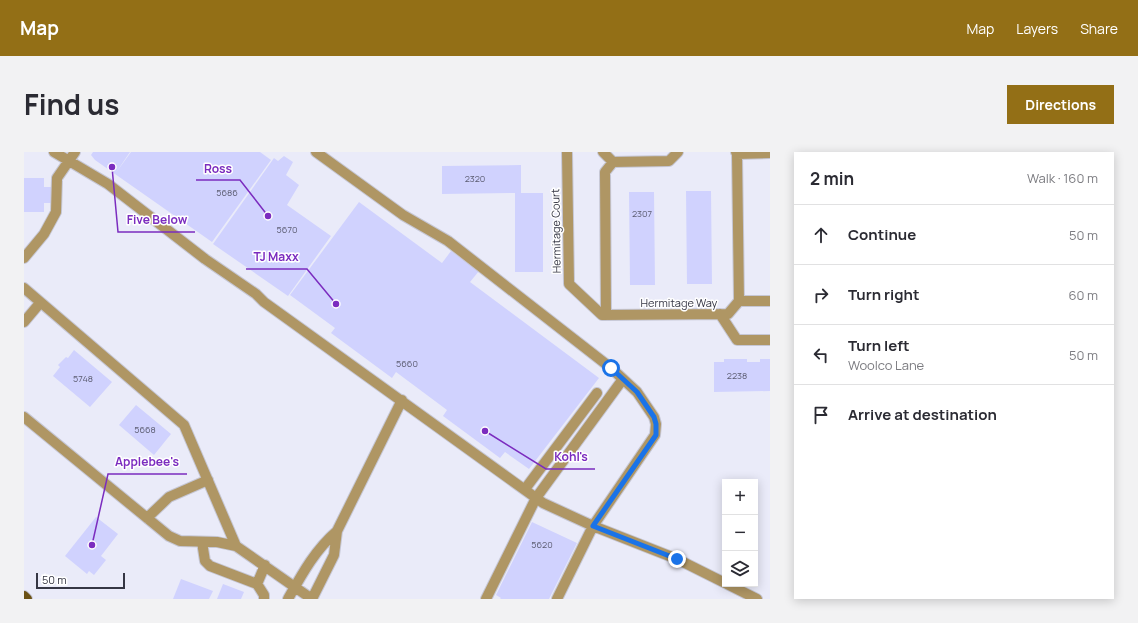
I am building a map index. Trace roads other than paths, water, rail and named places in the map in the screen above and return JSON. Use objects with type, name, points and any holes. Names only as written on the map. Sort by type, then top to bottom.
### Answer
[{"type":"main road","points":[[24,596],[27,599]]},
{"type":"street","points":[[54,152],[72,156],[205,258],[256,294],[264,302],[536,498],[593,526],[677,559],[722,582]]},
{"type":"street","points":[[316,152],[402,215],[448,241],[623,379],[637,392],[654,417],[656,424],[656,435],[593,526],[557,599]]},
{"type":"street","name":"Hermitage Court","points":[[567,152],[569,284],[602,315],[606,315]]},
{"type":"street","points":[[603,152],[613,162],[669,161],[678,152]]},
{"type":"street","points":[[770,153],[736,153],[739,301],[770,301]]},
{"type":"street","points":[[24,258],[44,234],[56,212],[57,178],[72,156]]},
{"type":"street","points":[[606,315],[604,172],[613,162]]},
{"type":"street","points":[[26,294],[40,302],[184,425],[236,546]]},
{"type":"street","name":"Hermitage Way","points":[[606,315],[728,314],[739,301]]},
{"type":"street","points":[[24,322],[40,302]]},
{"type":"street","points":[[720,314],[737,340],[770,340]]},
{"type":"street","points":[[486,599],[536,498],[623,379]]},
{"type":"street","points":[[525,489],[597,393]]},
{"type":"street","points":[[24,417],[174,540],[188,542],[217,542],[236,546],[312,599],[334,555],[338,531],[402,400]]},
{"type":"street","points":[[147,518],[169,497],[208,480]]},
{"type":"street","points":[[288,599],[304,570],[324,543],[338,531]]},
{"type":"street","points":[[202,542],[205,562],[210,566],[257,584],[264,599]]},
{"type":"street","points":[[257,584],[265,565]]},
{"type":"street","points":[[732,587],[757,599]]},
{"type":"place","name":"Five Below","points":[[112,167]]},
{"type":"place","name":"Ross","points":[[268,216]]},
{"type":"place","name":"TJ Maxx","points":[[336,304]]},
{"type":"place","name":"Kohl's","points":[[485,431]]},
{"type":"place","name":"Applebee's","points":[[92,545]]}]
